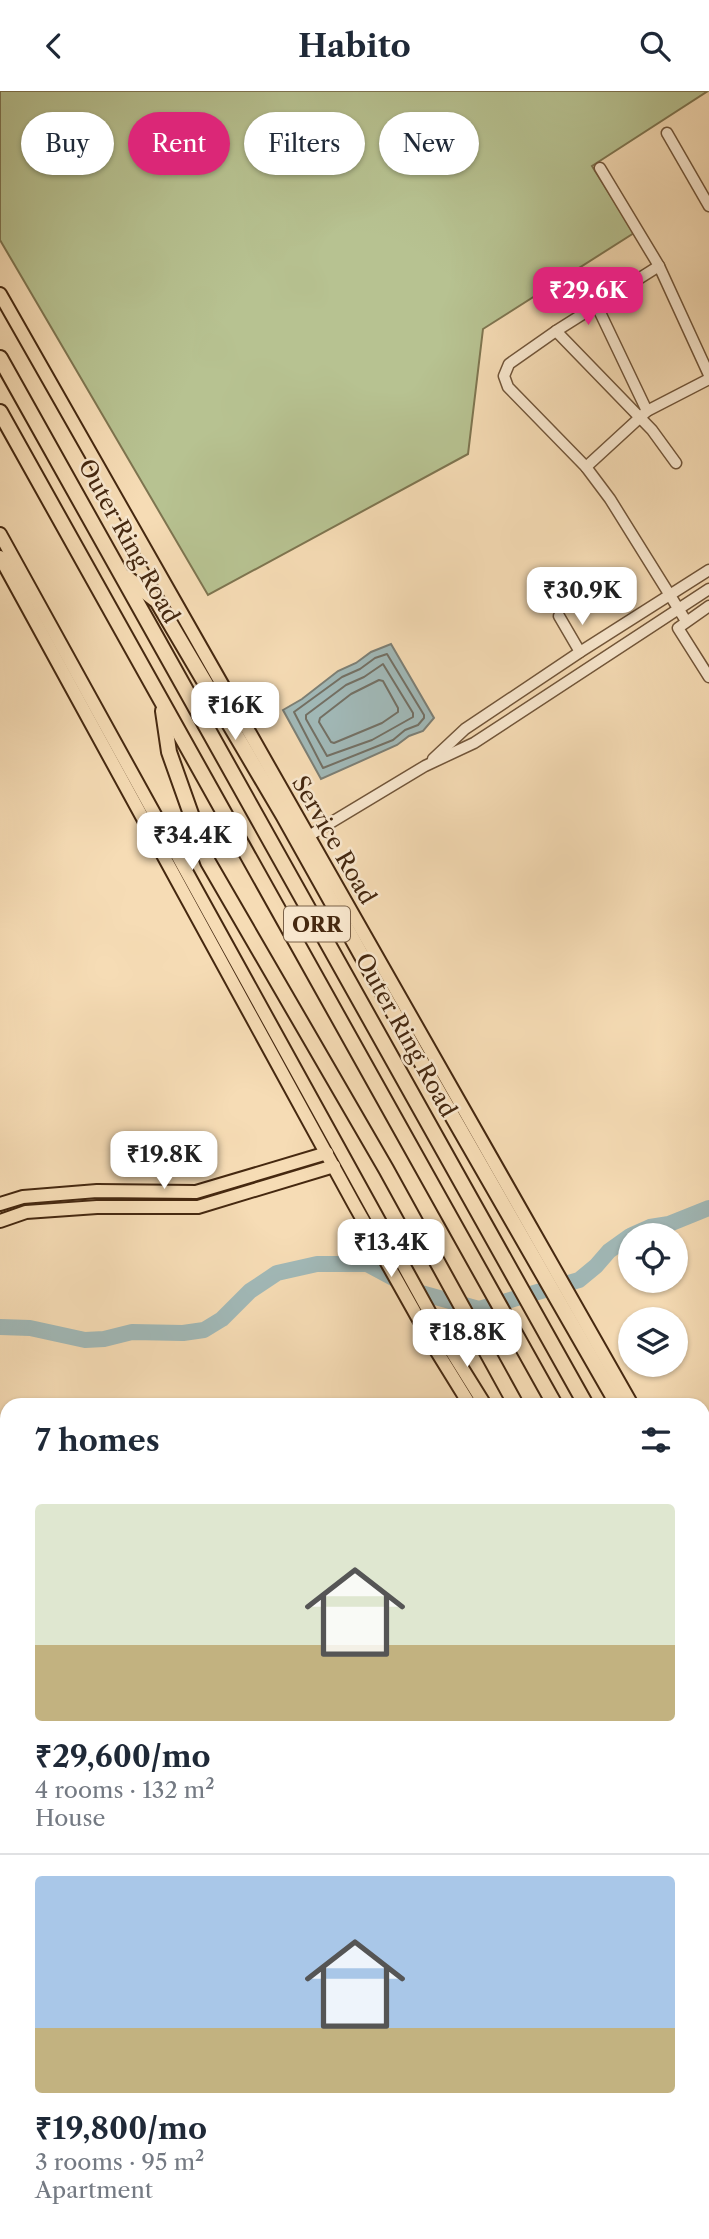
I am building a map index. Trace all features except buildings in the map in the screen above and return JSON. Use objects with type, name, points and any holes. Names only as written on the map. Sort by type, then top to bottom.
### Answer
[{"type":"highway","name":"Outer Ring Road","points":[[0,358],[582,1398]]},
{"type":"highway","name":"ORR","points":[[0,412],[551,1398]]},
{"type":"highway","points":[[123,575],[158,601],[283,815],[515,1228],[583,1335],[614,1398]]},
{"type":"highway","points":[[162,701],[169,752],[208,862],[386,1169],[512,1398]]},
{"type":"main road","name":"Service Road","points":[[0,295],[500,1172],[583,1335],[627,1398]]},
{"type":"main road","points":[[0,534],[466,1398]]},
{"type":"main road","points":[[0,557],[334,1166],[360,1200]]},
{"type":"main road","points":[[0,1204],[23,1197],[97,1191],[196,1192],[327,1153]]},
{"type":"main road","points":[[0,1221],[26,1212],[97,1207],[198,1207],[334,1166]]},
{"type":"main road","points":[[441,1347],[480,1398]]},
{"type":"street","points":[[667,133],[709,206]]},
{"type":"street","points":[[586,467],[644,414],[709,377],[659,266],[600,169]]},
{"type":"street","points":[[659,266],[555,331],[509,364],[504,376],[508,387],[586,467],[610,499],[686,621]]},
{"type":"street","points":[[596,305],[644,414],[676,463]]},
{"type":"street","points":[[555,331],[644,414]]},
{"type":"street","points":[[425,767],[465,729],[709,570]]},
{"type":"street","points":[[307,837],[425,767],[474,743],[709,589]]},
{"type":"street","points":[[692,600],[699,613]]},
{"type":"street","points":[[709,606],[679,625],[679,630],[709,677]]},
{"type":"street","points":[[640,614],[649,628]]},
{"type":"street","points":[[559,616],[580,652]]},
{"type":"street","points":[[539,679],[548,694]]},
{"type":"green space","points":[[0,91],[708,91],[592,166],[634,233],[483,329],[468,454],[208,595],[0,240]]},
{"type":"water","points":[[391,644],[434,718],[423,731],[321,779],[283,710],[338,671]]},
{"type":"waterway","points":[[672,1223],[709,1208]]},
{"type":"waterway","points":[[0,1327],[30,1328],[85,1340],[104,1339],[132,1332],[183,1333],[204,1330],[222,1319],[250,1291],[277,1273],[317,1264],[367,1264],[421,1293],[479,1309],[579,1280],[618,1245]]}]
